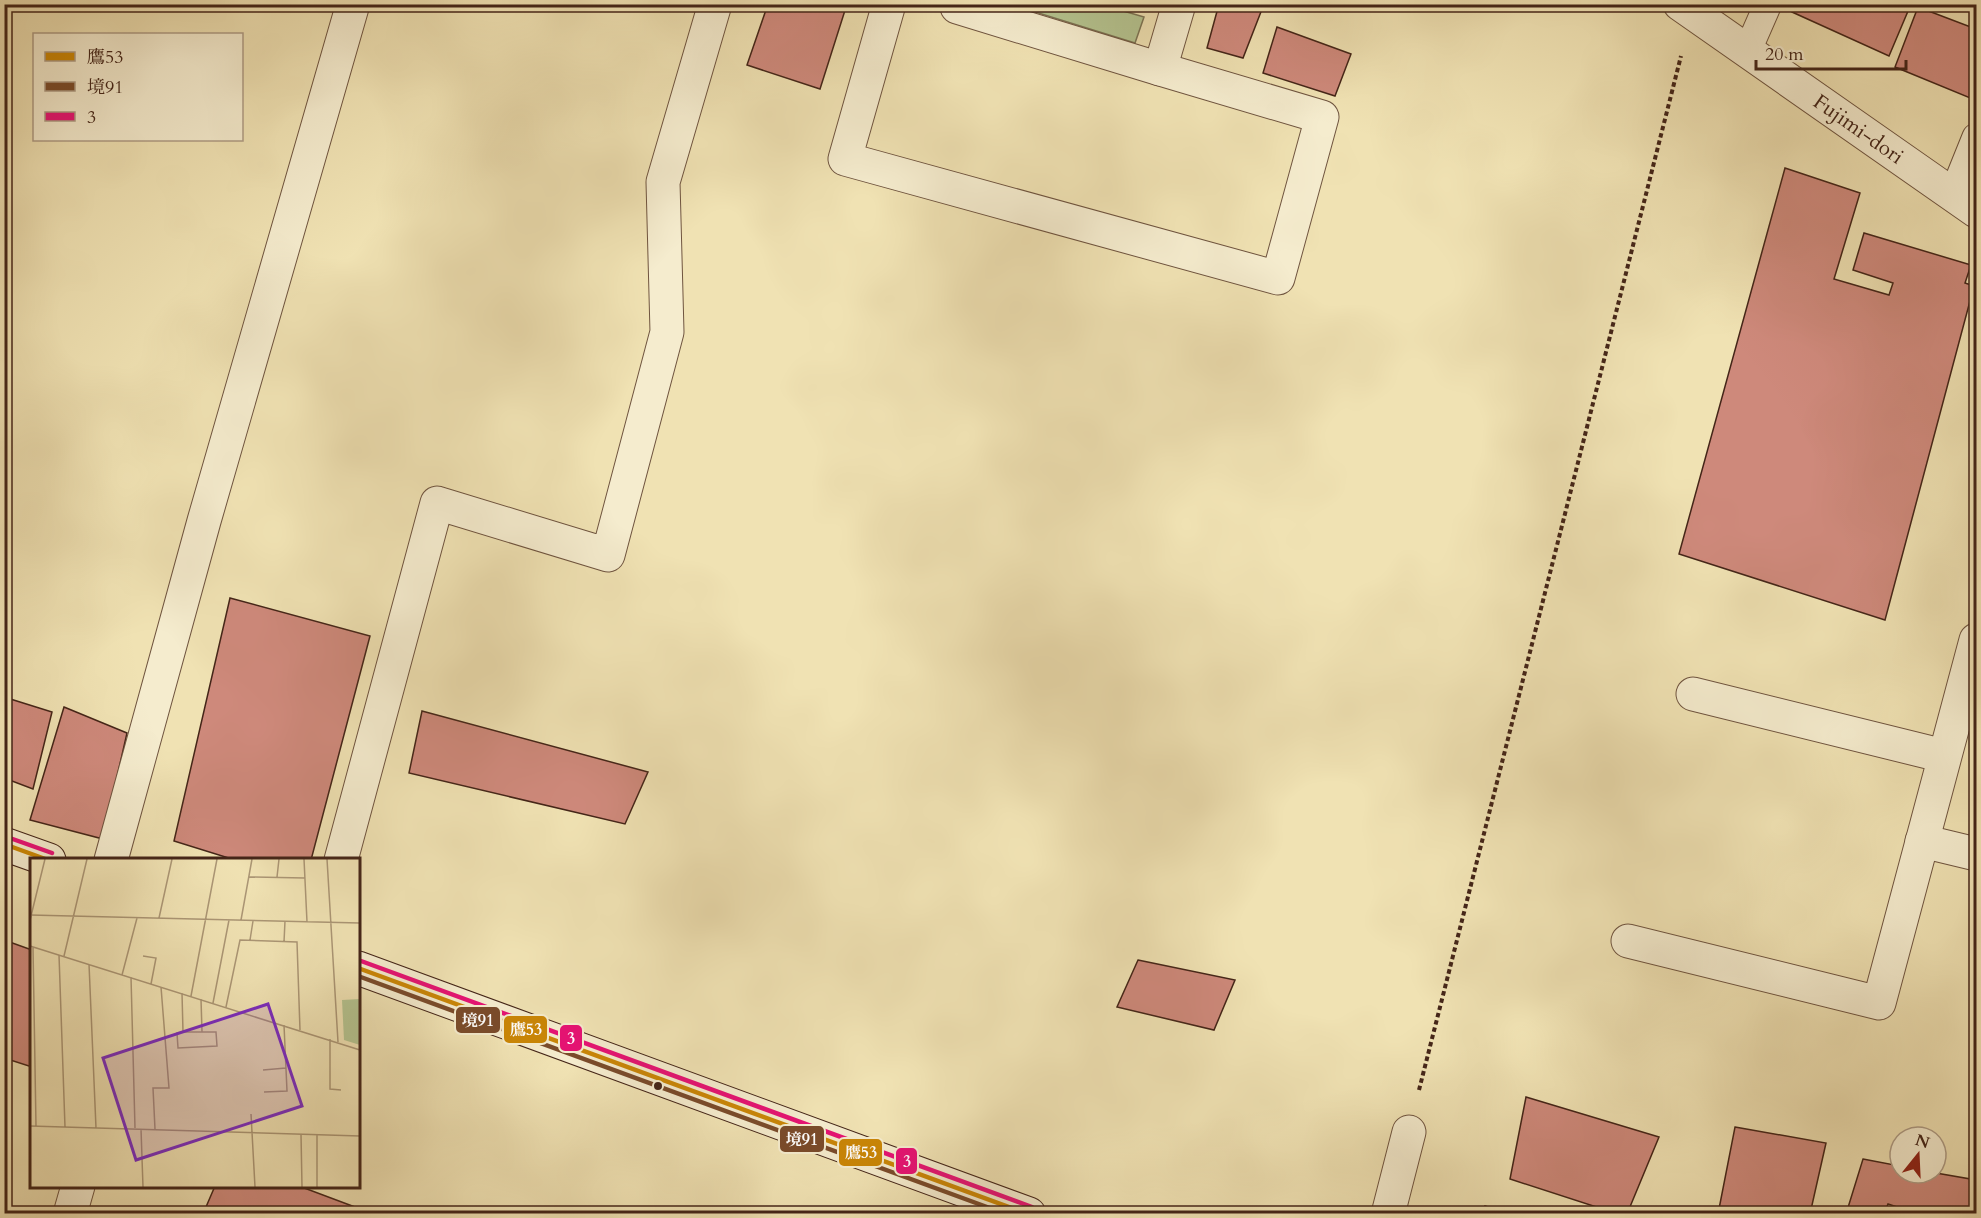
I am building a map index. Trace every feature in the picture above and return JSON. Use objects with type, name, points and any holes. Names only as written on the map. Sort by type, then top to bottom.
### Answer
[{"type":"street","points":[[112,858],[211,498],[352,4]]},
{"type":"street","points":[[342,858],[437,503],[608,555],[667,332],[663,182],[715,4]]},
{"type":"street","points":[[889,4],[846,159],[1278,278],[1322,117],[954,5]]},
{"type":"street","points":[[1160,69],[1179,4]]},
{"type":"street","name":"Fujimi-dori","points":[[1686,9],[1965,202]]},
{"type":"street","points":[[1629,941],[1879,1003],[1977,640]]},
{"type":"street","points":[[1693,693],[1944,756]]},
{"type":"street","points":[[1922,841],[1977,854]]},
{"type":"street","points":[[4,844],[43,858]]},
{"type":"street","points":[[360,969],[1029,1214]]},
{"type":"street","points":[[1388,1214],[1409,1132]]},
{"type":"street","points":[[70,1214],[77,1188]]},
{"type":"lane","points":[[1747,52],[1768,4]]},
{"type":"lane","points":[[1965,202],[1977,137]]},
{"type":"path","points":[[1409,1132],[1686,9]]},
{"type":"green space","points":[[1013,5],[1103,5],[1144,17],[1135,43]]},
{"type":"building","points":[[768,4],[847,4],[820,89],[747,65]]},
{"type":"building","points":[[1219,4],[1264,4],[1243,58],[1207,48]]},
{"type":"building","points":[[1795,4],[1911,4],[1889,56],[1792,12]]},
{"type":"building","points":[[1918,7],[1976,29],[1975,100],[1895,67]]},
{"type":"building","points":[[1277,27],[1351,54],[1335,96],[1263,73]]},
{"type":"building","points":[[1785,168],[1860,193],[1834,279],[1889,295],[1893,283],[1853,270],[1864,233],[1971,265],[1965,283],[1974,286],[1885,620],[1679,554]]},
{"type":"building","points":[[230,598],[370,636],[312,858],[229,858],[174,841]]},
{"type":"building","points":[[4,697],[52,712],[33,789],[4,778]]},
{"type":"building","points":[[64,707],[127,733],[103,839],[30,820]]},
{"type":"building","points":[[422,711],[648,772],[625,824],[409,773]]},
{"type":"building","points":[[4,940],[30,949],[30,1066],[4,1058]]},
{"type":"building","points":[[1138,960],[1235,980],[1214,1030],[1117,1007]]},
{"type":"building","points":[[1526,1097],[1659,1137],[1627,1214],[1618,1214],[1510,1179]]},
{"type":"building","points":[[1735,1127],[1826,1143],[1810,1214],[1718,1214]]},
{"type":"building","points":[[1863,1159],[1888,1164],[1888,1185],[1948,1185],[1948,1175],[1976,1180],[1976,1214],[1918,1214],[1888,1204],[1884,1214],[1846,1214]]},
{"type":"building","points":[[214,1188],[304,1188],[371,1213],[203,1214]]},
{"type":"building","points":[[1485,1206],[1511,1214],[1483,1214]]},
{"type":"transit line","name":"3","points":[[7,837],[52,853]]},
{"type":"transit line","name":"鷹53","points":[[4,844],[42,858]]},
{"type":"transit line","name":"3","points":[[361,961],[1032,1207]]},
{"type":"transit line","name":"鷹53","points":[[360,969],[1028,1214]]},
{"type":"transit line","name":"境91","points":[[360,977],[1006,1214]]}]
